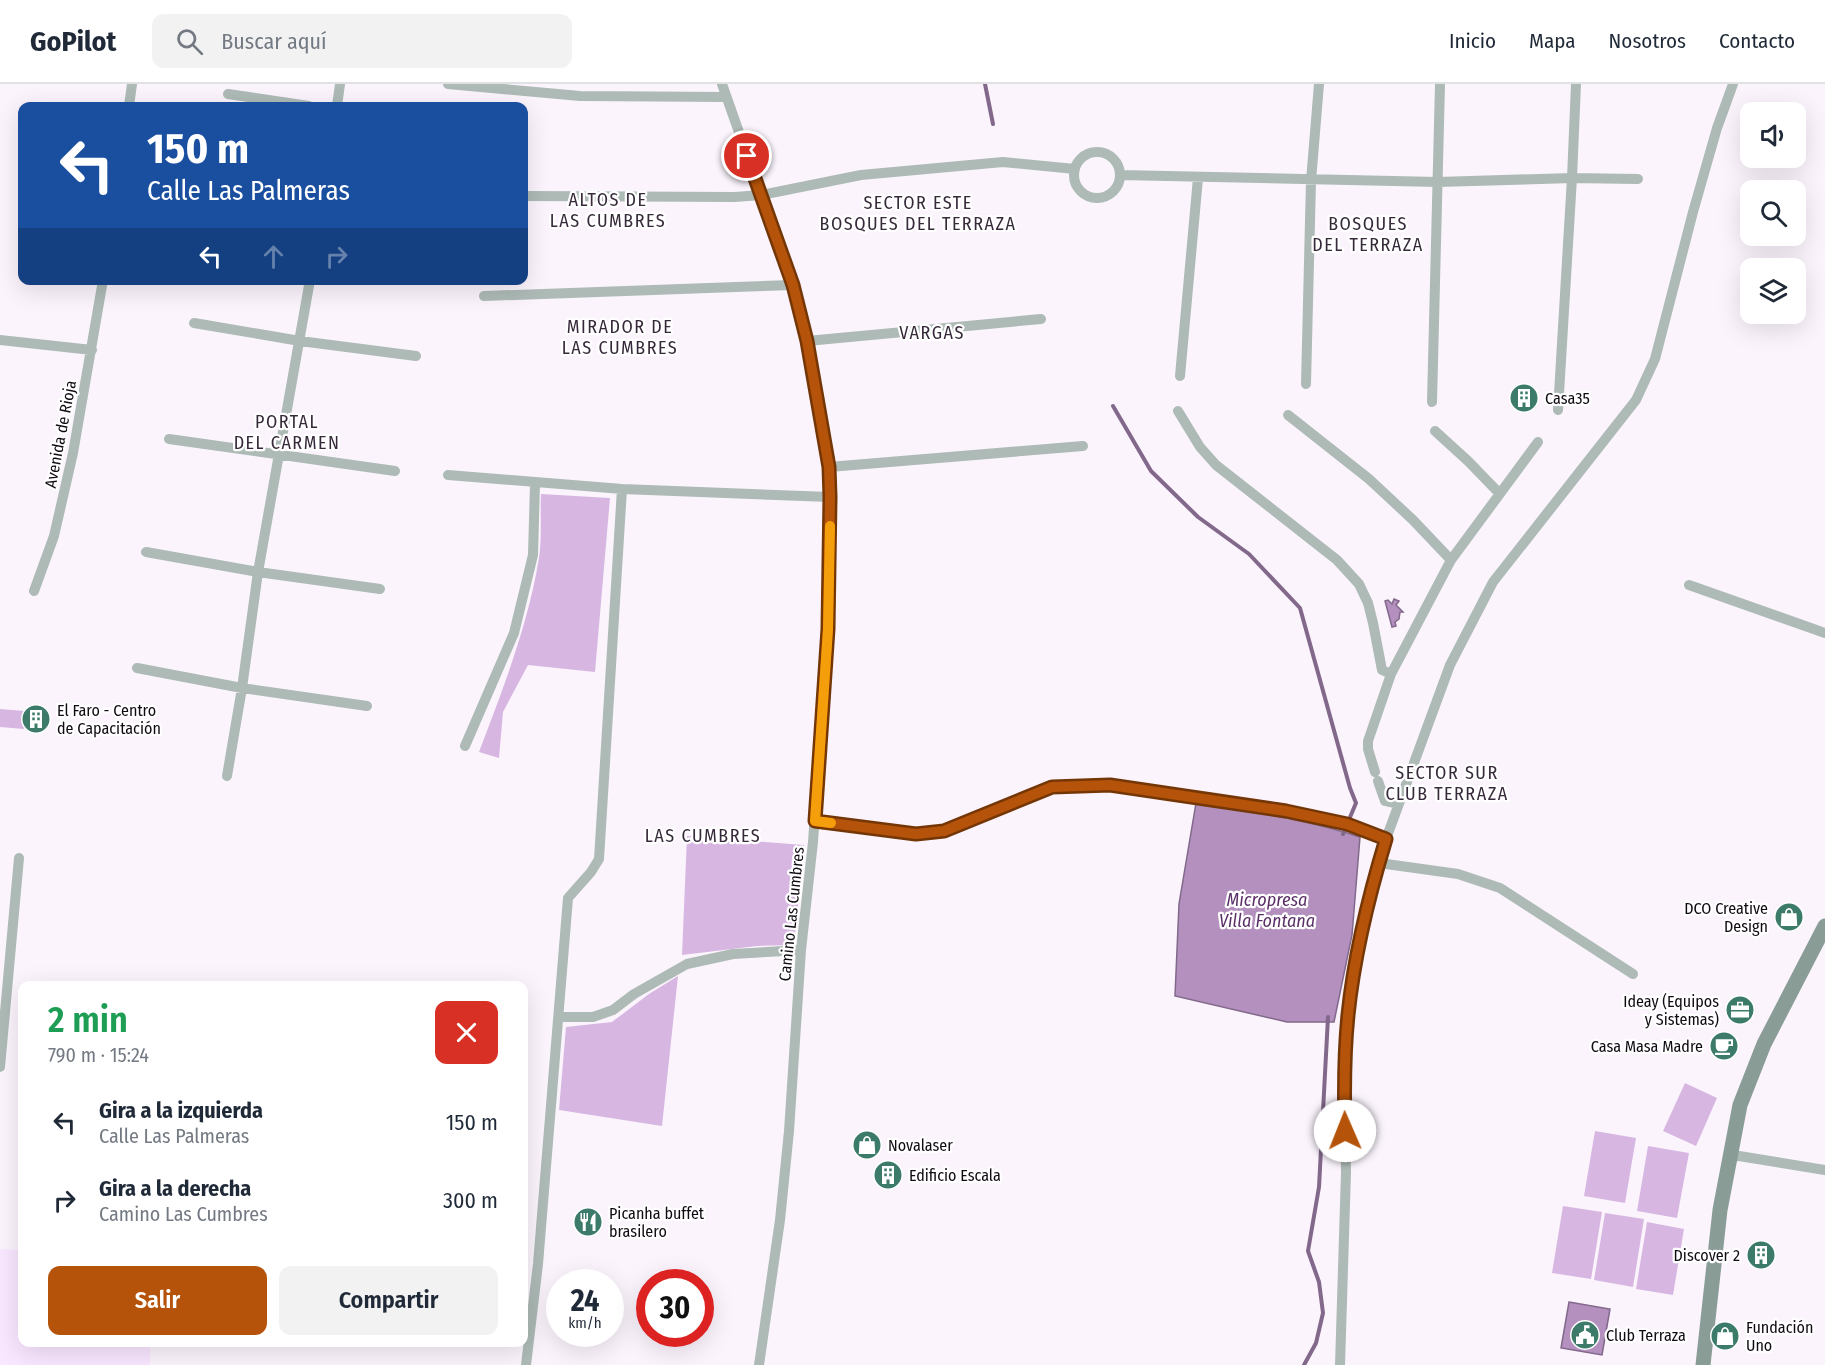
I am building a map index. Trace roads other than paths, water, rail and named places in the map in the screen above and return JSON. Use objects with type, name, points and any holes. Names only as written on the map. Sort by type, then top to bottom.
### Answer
[{"type":"street","points":[[130,102],[132,84]]},
{"type":"street","points":[[338,102],[340,84]]},
{"type":"street","points":[[448,84],[580,96],[726,97]]},
{"type":"street","name":"Camino Las Cumbres","points":[[722,84],[793,285],[807,341],[829,467],[830,497],[828,629],[815,821],[801,950],[789,1131],[780,1220],[759,1365]]},
{"type":"street","points":[[1306,384],[1311,181],[1319,84]]},
{"type":"street","points":[[1432,402],[1440,84]]},
{"type":"street","points":[[1558,410],[1576,84]]},
{"type":"street","points":[[1340,1365],[1346,1172],[1344,1070],[1348,1014],[1357,956],[1386,839],[1450,665],[1493,582],[1636,400],[1655,359],[1693,212],[1717,128],[1733,84]]},
{"type":"street","points":[[228,94],[282,102]]},
{"type":"street","points":[[1093,152],[1106,154],[1117,162],[1120,175],[1118,186],[1110,194],[1100,198],[1089,196],[1080,190],[1075,180],[1074,169],[1081,158],[1093,152]]},
{"type":"street","points":[[528,196],[735,197],[761,195],[861,175],[1004,162],[1074,169]]},
{"type":"street","points":[[1120,175],[1438,182],[1572,178],[1638,179]]},
{"type":"street","points":[[1180,376],[1198,178]]},
{"type":"street","name":"Avenida de Rioja","points":[[34,591],[54,536],[73,453],[102,285]]},
{"type":"street","points":[[227,776],[258,572],[309,285]]},
{"type":"street","points":[[484,296],[793,285]]},
{"type":"street","points":[[807,341],[1041,319]]},
{"type":"street","points":[[194,323],[300,341],[416,356]]},
{"type":"street","points":[[0,340],[92,350]]},
{"type":"street","points":[[1178,411],[1200,447],[1216,465],[1337,560],[1359,584],[1368,603],[1382,670],[1391,674]]},
{"type":"street","points":[[1288,415],[1369,479],[1451,560]]},
{"type":"street","points":[[1435,431],[1499,493]]},
{"type":"street","points":[[169,439],[395,471]]},
{"type":"street","points":[[1398,804],[1385,801],[1368,748],[1368,741],[1391,674],[1451,560],[1538,442]]},
{"type":"street","points":[[829,467],[1083,446]]},
{"type":"street","points":[[448,475],[535,484],[830,497]]},
{"type":"street","points":[[465,746],[514,633],[533,555],[535,484]]},
{"type":"street","points":[[526,1365],[538,1264],[568,898],[591,872],[599,859],[622,489]]},
{"type":"street","points":[[146,552],[258,572],[380,589]]},
{"type":"street","points":[[1689,585],[1825,633]]},
{"type":"street","points":[[137,668],[242,688],[367,706]]},
{"type":"street","points":[[815,821],[916,834],[944,831],[1052,787],[1110,785],[1286,811],[1347,824],[1386,839]]},
{"type":"street","points":[[0,1067],[19,858]]},
{"type":"street","points":[[1379,863],[1458,874],[1500,888],[1633,974]]},
{"type":"street","points":[[1703,1365],[1720,1210],[1740,1105],[1764,1044],[1825,926]]},
{"type":"street","points":[[559,1017],[593,1017],[613,1010],[634,994],[687,964],[733,954],[801,950]]},
{"type":"street","points":[[1729,1157],[1739,1156],[1825,1170]]},
{"type":"water","points":[[1394,599],[1399,601],[1396,605],[1403,612],[1400,612],[1399,619],[1395,622],[1396,626],[1392,627],[1385,601],[1388,600],[1392,604]]},
{"type":"water","name":"Micropresa Villa Fontana","points":[[1196,803],[1299,821],[1360,837],[1352,935],[1334,1022],[1287,1022],[1175,996],[1179,904]]},
{"type":"water","points":[[1569,1302],[1610,1309],[1602,1355],[1561,1348]]},
{"type":"waterway","points":[[985,84],[993,124]]},
{"type":"waterway","points":[[1113,406],[1151,471],[1198,517],[1249,554],[1300,608],[1356,803],[1343,834]]},
{"type":"waterway","points":[[1304,1365],[1316,1343],[1323,1313],[1319,1282],[1308,1251],[1319,1187],[1328,1017]]},
{"type":"place","name":"Casa35","points":[[1524,398]]},
{"type":"place","name":"El Faro - Centro de Capacitación","points":[[36,719]]},
{"type":"place","name":"DCO Creative Design","points":[[1789,917]]},
{"type":"place","name":"Ideay (Equipos y Sistemas)","points":[[1740,1010]]},
{"type":"place","name":"Casa Masa Madre","points":[[1724,1046]]},
{"type":"place","name":"Novalaser","points":[[867,1145]]},
{"type":"place","name":"Edificio Escala","points":[[888,1175]]},
{"type":"place","name":"Picanha buffet brasilero","points":[[588,1222]]},
{"type":"place","name":"Discover 2","points":[[1761,1255]]},
{"type":"place","name":"Club Terraza","points":[[1585,1335]]},
{"type":"place","name":"Fundación Uno","points":[[1725,1336]]},
{"type":"district","name":"ALTOS DE LAS CUMBRES","points":[[608,210]]},
{"type":"district","name":"SECTOR ESTE BOSQUES DEL TERRAZA","points":[[918,213]]},
{"type":"district","name":"BOSQUES DEL TERRAZA","points":[[1368,234]]},
{"type":"district","name":"VARGAS","points":[[932,333]]},
{"type":"district","name":"MIRADOR DE LAS CUMBRES","points":[[620,337]]},
{"type":"district","name":"PORTAL DEL CARMEN","points":[[287,432]]},
{"type":"district","name":"SECTOR SUR CLUB TERRAZA","points":[[1447,783]]},
{"type":"district","name":"LAS CUMBRES","points":[[703,836]]}]
